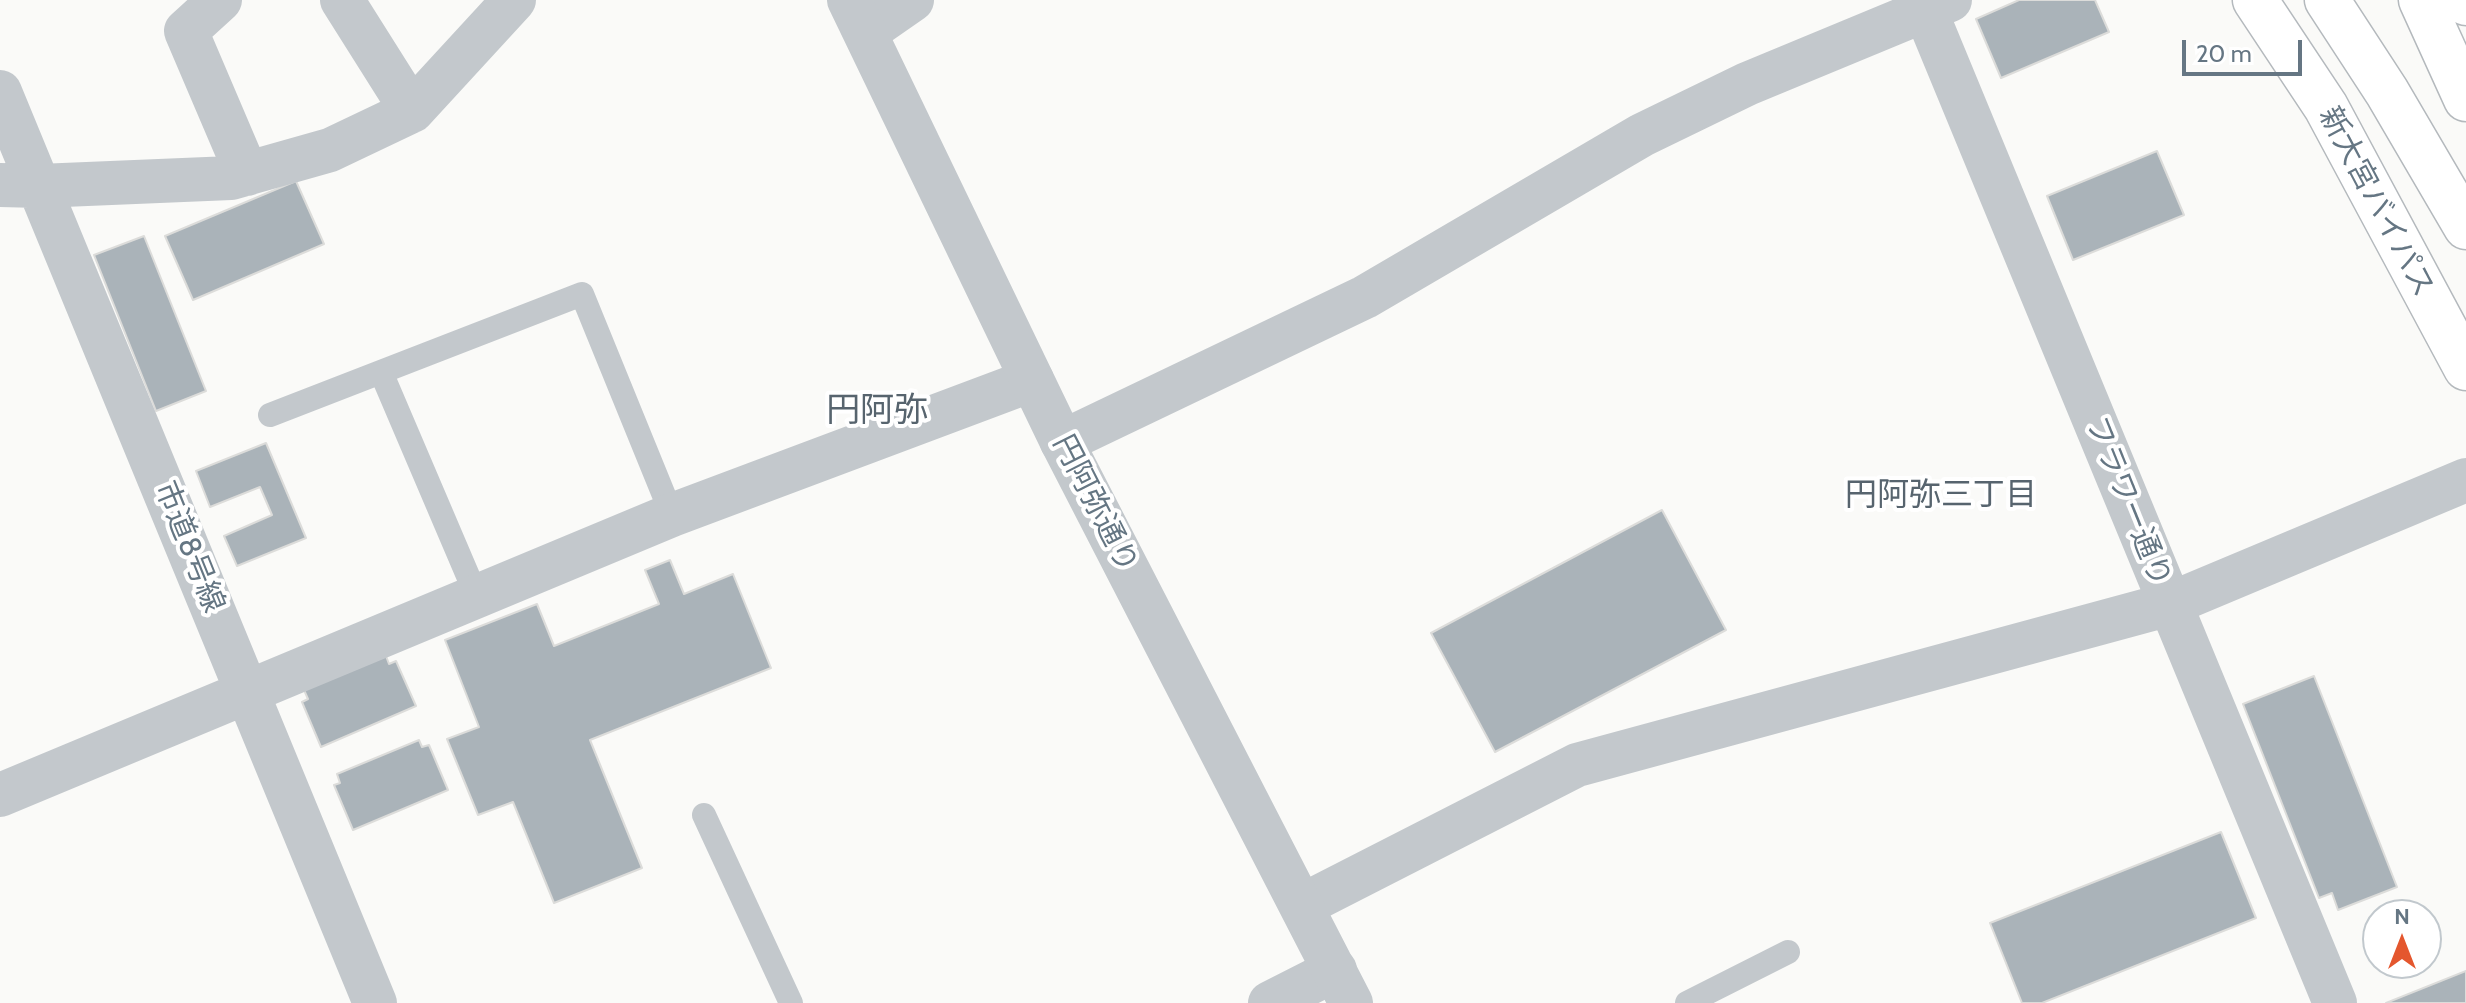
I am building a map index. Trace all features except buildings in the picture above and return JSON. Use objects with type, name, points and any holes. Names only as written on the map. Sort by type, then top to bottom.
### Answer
[{"type":"highway","name":"新大宮バイパス","points":[[2255,0],[2326,107],[2466,368]]},
{"type":"highway","points":[[2295,0],[2304,45],[2326,107]]},
{"type":"highway","points":[[2327,0],[2387,92],[2466,227]]},
{"type":"highway","points":[[2421,0],[2466,99]]},
{"type":"street","points":[[220,0],[186,31],[247,174]]},
{"type":"street","points":[[342,0],[412,111]]},
{"type":"street","points":[[20,186],[231,178],[330,150],[412,111],[514,0]]},
{"type":"street","points":[[858,16],[912,0]]},
{"type":"street","points":[[1062,442],[1365,297],[1642,135],[1747,84],[1933,4]]},
{"type":"street","name":"フラワー通り","points":[[1933,4],[2170,604],[2335,1003]]},
{"type":"street","name":"円阿弥通り","points":[[858,16],[1062,442],[1343,987]]},
{"type":"street","name":"市道8号線","points":[[0,92],[20,186],[249,692],[375,1003]]},
{"type":"street","points":[[0,795],[672,515],[1032,380]]},
{"type":"street","points":[[1303,905],[1577,765],[2170,604],[2466,480]]},
{"type":"street","points":[[1270,1003],[1343,987]]},
{"type":"lane","points":[[270,415],[582,294],[672,515]]},
{"type":"lane","points":[[381,372],[477,597]]},
{"type":"lane","points":[[704,815],[791,1003]]},
{"type":"lane","points":[[1687,1003],[1788,952]]},
{"type":"district","name":"円阿弥","points":[[877,411]]},
{"type":"district","name":"円阿弥三丁目","points":[[1941,496]]}]
